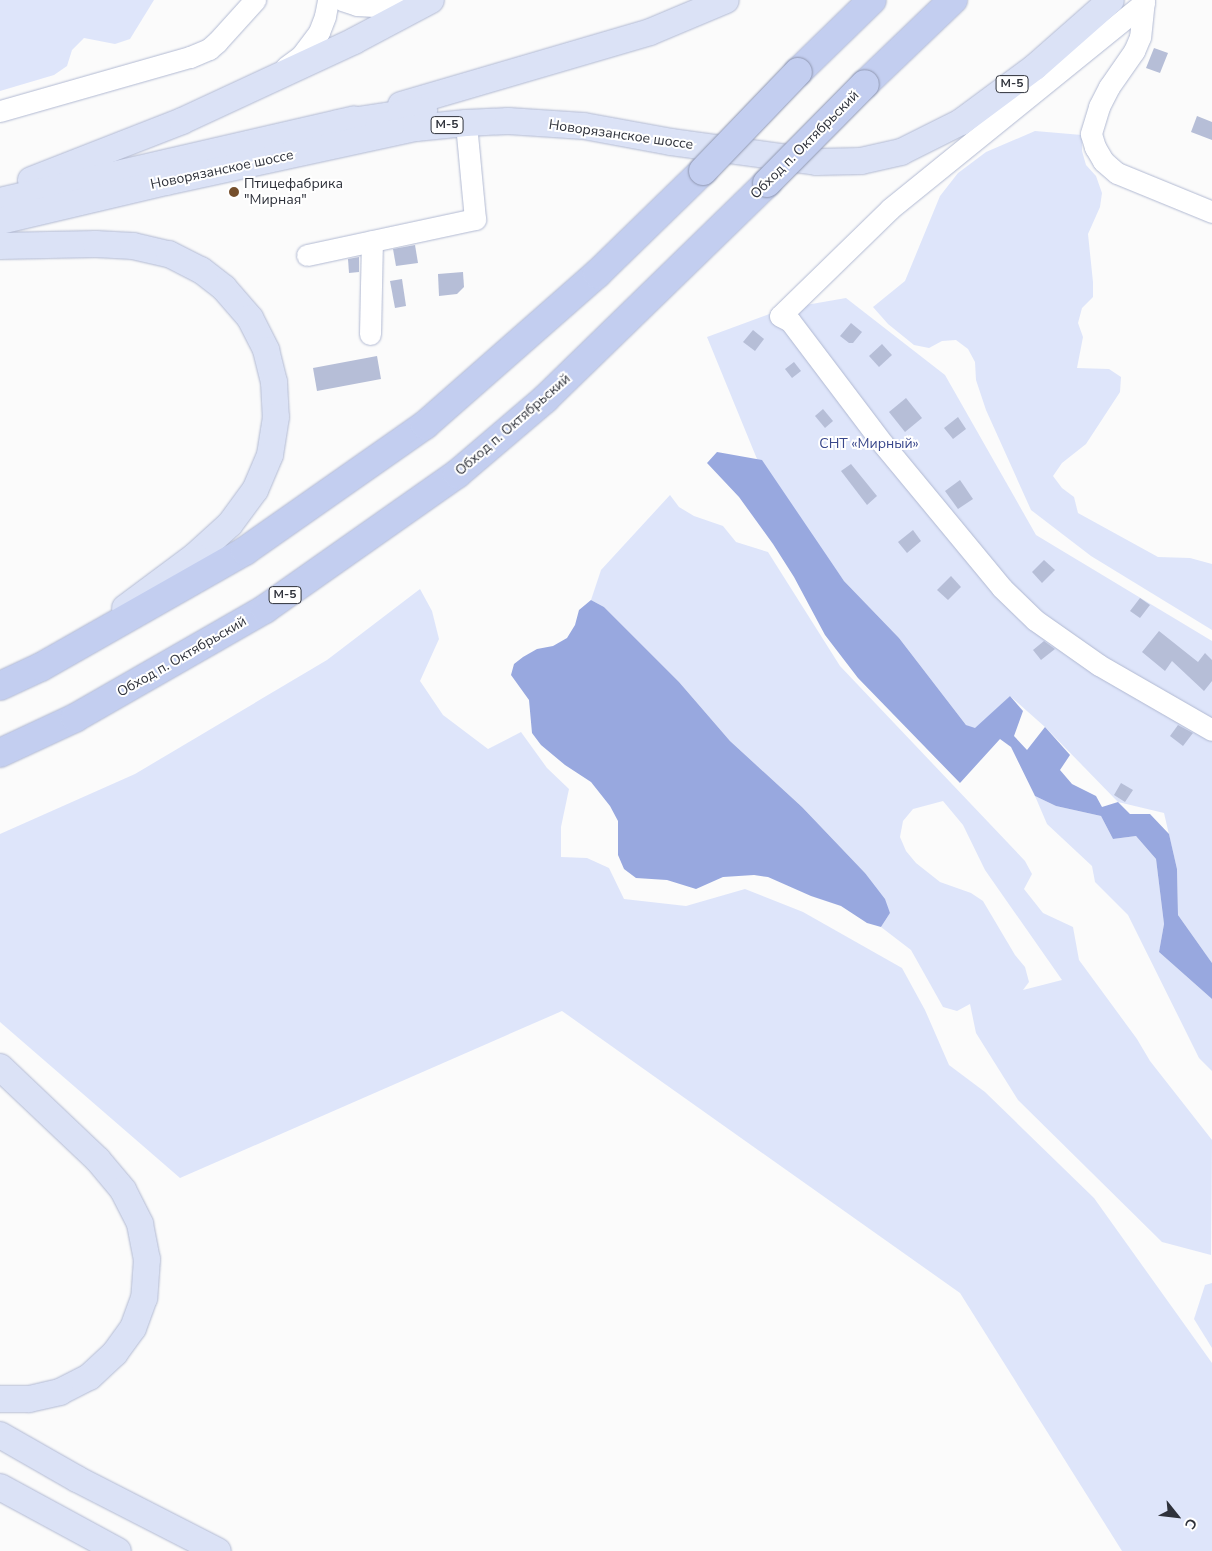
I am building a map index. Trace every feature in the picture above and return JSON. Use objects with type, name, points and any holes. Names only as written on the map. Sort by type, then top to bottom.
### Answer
[{"type":"highway","points":[[0,686],[61,656],[245,551],[425,425],[597,274],[703,171],[798,72],[872,0]]},
{"type":"highway","name":"Обход п. Октябрьский","points":[[0,753],[75,718],[265,609],[457,474],[545,399],[637,312],[865,84],[952,0]]},
{"type":"main road","points":[[0,192],[162,130],[354,41],[431,0]]},
{"type":"main road","points":[[338,123],[650,32],[726,0]]},
{"type":"main road","points":[[338,123],[455,106],[539,106],[588,110],[674,125],[818,145],[863,144],[898,136],[950,110],[1024,55],[1089,0]]},
{"type":"main road","name":"Новорязанское шоссе","points":[[0,221],[166,182],[416,128],[466,123],[508,121],[584,126],[671,142],[817,162],[861,161],[901,152],[961,122],[1035,68],[1111,0]]},
{"type":"main road","name":"Новорязанское шоссе","points":[[0,201],[338,123]]},
{"type":"main road","points":[[0,246],[96,244],[133,246],[169,254],[201,270],[224,288],[250,318],[266,350],[274,382],[276,417],[270,455],[255,490],[230,524],[195,556],[61,656]]},
{"type":"main road","points":[[0,1067],[98,1160],[123,1190],[140,1224],[147,1259],[144,1298],[133,1328],[115,1354],[89,1377],[60,1392],[29,1399],[0,1399]]},
{"type":"main road","points":[[0,1435],[77,1479],[218,1551]]},
{"type":"main road","points":[[0,1487],[118,1551]]},
{"type":"street","points":[[0,111],[196,54],[218,42],[255,0]]},
{"type":"street","points":[[262,84],[306,51],[319,32],[328,0]]},
{"type":"street","points":[[342,0],[357,5],[378,6],[416,0]]},
{"type":"street","points":[[1144,1],[1140,38],[1099,107],[1092,134],[1095,147],[1103,161],[1117,173],[1212,212]]},
{"type":"street","points":[[1144,1],[890,209],[780,316],[790,321],[883,444],[1002,588],[1035,620],[1099,665],[1212,730]]},
{"type":"street","points":[[307,254],[475,219],[466,123]]},
{"type":"street","points":[[370,334],[372,241]]},
{"type":"green space","points":[[0,0],[154,0],[130,39],[115,44],[84,38],[72,50],[67,66],[54,75],[0,91]]},
{"type":"green space","points":[[1035,131],[1082,135],[1082,151],[1086,165],[1096,176],[1102,193],[1100,207],[1088,234],[1093,297],[1082,308],[1078,323],[1083,337],[1077,368],[1109,369],[1121,377],[1120,392],[1086,444],[1062,463],[1053,476],[1062,488],[1074,497],[1078,513],[1158,557],[1190,558],[1212,564],[1212,630],[1091,556],[1031,510],[986,410],[976,380],[975,362],[968,349],[956,340],[942,341],[929,348],[914,345],[888,324],[873,307],[905,281],[940,196],[958,173],[986,152]]},
{"type":"green space","name":"СНТ «Мирный»","points":[[846,298],[945,375],[1036,535],[1212,641],[1212,963],[1178,915],[1177,869],[1164,813],[1118,802],[1045,727],[1010,696],[975,729],[966,725],[899,638],[844,581],[757,459],[707,337],[783,309]]},
{"type":"green space","points":[[670,495],[679,507],[694,516],[723,526],[736,542],[768,552],[840,666],[1025,861],[1032,874],[1024,889],[1043,913],[1073,927],[1079,960],[1137,1039],[1150,1061],[1212,1140],[1211,1255],[1162,1242],[1018,1100],[976,1033],[970,1004],[957,1011],[943,1007],[911,950],[881,927],[890,913],[865,873],[802,807],[730,741],[679,682],[604,607],[591,600],[601,570]],"holes":[[[943,801],[963,825],[985,870],[1062,980],[1023,990],[1029,982],[1025,967],[1015,955],[983,901],[971,893],[940,882],[916,863],[906,851],[900,837],[903,821],[913,809]]]},
{"type":"green space","points":[[420,589],[432,611],[439,639],[420,681],[443,715],[488,749],[521,732],[547,768],[569,789],[561,827],[561,857],[587,858],[609,868],[624,899],[686,906],[745,889],[803,912],[902,968],[925,1010],[949,1065],[985,1092],[1094,1198],[1212,1363],[1212,1551],[1122,1551],[960,1293],[562,1011],[180,1178],[0,1022],[0,834],[135,774],[327,660]]},
{"type":"green space","points":[[1035,796],[1056,806],[1101,816],[1113,839],[1136,836],[1156,859],[1164,924],[1159,952],[1212,999],[1212,1071],[1199,1058],[1128,915],[1095,882],[1092,866],[1047,824]]},
{"type":"green space","points":[[1212,1283],[1212,1348],[1194,1319],[1205,1285]]},
{"type":"water","points":[[717,452],[762,460],[844,581],[899,638],[966,725],[975,728],[1010,696],[1023,711],[1014,736],[1027,750],[1045,727],[1070,755],[1060,770],[1072,784],[1096,796],[1102,807],[1118,802],[1130,814],[1150,814],[1169,834],[1177,869],[1178,915],[1212,963],[1212,999],[1159,952],[1164,924],[1156,859],[1136,836],[1113,839],[1101,816],[1056,806],[1035,796],[1011,747],[1000,739],[960,783],[858,678],[825,635],[794,577],[773,544],[739,497],[707,463]]},
{"type":"water","points":[[591,600],[604,607],[679,682],[730,741],[802,807],[865,873],[885,899],[890,913],[881,927],[867,923],[841,906],[811,896],[768,877],[754,875],[723,877],[696,889],[667,880],[636,878],[624,869],[618,855],[618,821],[610,806],[591,782],[565,765],[541,745],[532,733],[529,700],[511,675],[514,664],[523,657],[537,649],[553,646],[567,638],[575,625],[579,610]]},
{"type":"building","points":[[1154,48],[1168,53],[1160,73],[1146,68]]},
{"type":"building","points":[[1197,116],[1212,122],[1212,140],[1191,132]]},
{"type":"building","points":[[415,245],[418,263],[396,266],[393,249]]},
{"type":"building","points":[[359,257],[359,272],[349,273],[348,259]]},
{"type":"building","points":[[463,272],[464,287],[457,294],[439,296],[438,274]]},
{"type":"building","points":[[402,279],[406,306],[395,308],[390,281]]},
{"type":"building","points":[[851,323],[862,332],[853,343],[849,343],[840,336]]},
{"type":"building","points":[[753,330],[764,339],[755,351],[743,342]]},
{"type":"building","points":[[882,344],[892,355],[879,367],[869,356]]},
{"type":"building","points":[[377,356],[381,379],[317,391],[313,368]]},
{"type":"building","points":[[794,362],[801,371],[792,378],[785,369]]},
{"type":"building","points":[[906,398],[922,418],[905,432],[889,412]]},
{"type":"building","points":[[823,409],[833,421],[825,428],[815,416]]},
{"type":"building","points":[[958,417],[966,429],[953,439],[944,428]]},
{"type":"building","points":[[851,464],[877,496],[867,505],[841,471]]},
{"type":"building","points":[[960,480],[973,499],[958,509],[945,491]]},
{"type":"building","points":[[913,530],[921,541],[907,553],[898,542]]},
{"type":"building","points":[[1044,560],[1055,570],[1042,583],[1032,572]]},
{"type":"building","points":[[951,576],[961,587],[948,600],[937,590]]},
{"type":"building","points":[[1140,598],[1150,605],[1140,618],[1130,611]]},
{"type":"building","points":[[1159,631],[1198,662],[1205,653],[1212,660],[1212,681],[1204,691],[1172,661],[1165,671],[1142,652]]},
{"type":"building","points":[[1044,641],[1055,649],[1041,660],[1033,650]]},
{"type":"building","points":[[1178,725],[1193,733],[1183,746],[1170,736]]},
{"type":"building","points":[[1121,783],[1133,790],[1125,802],[1114,795]]},
{"type":"place","name":"Птицефабрика \"Мирная\"","points":[[234,192]]}]
